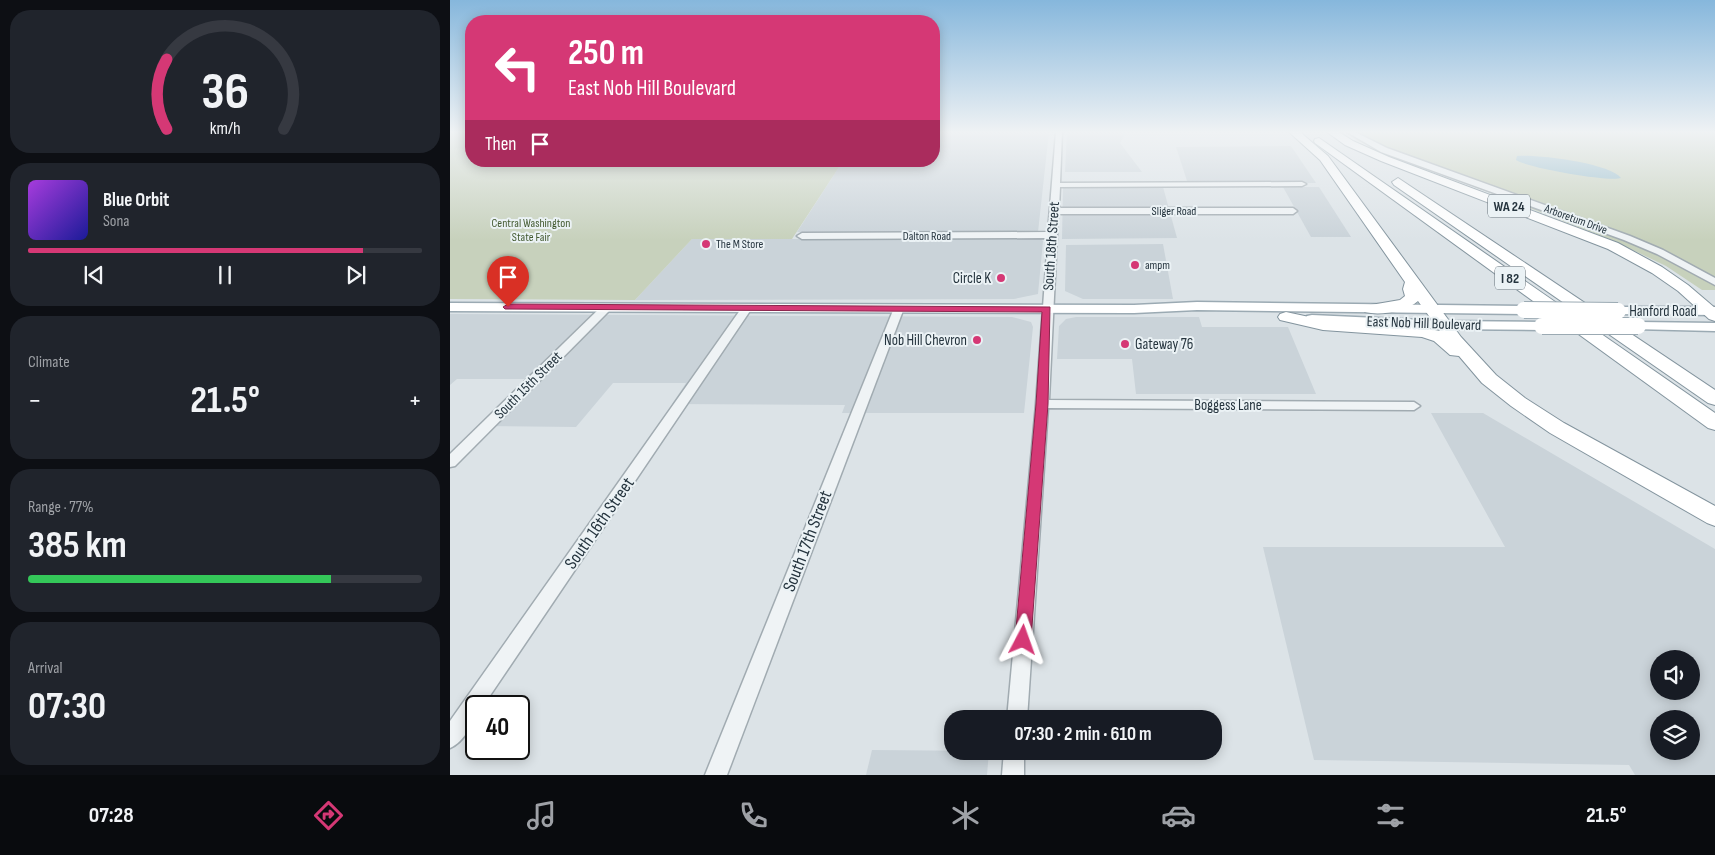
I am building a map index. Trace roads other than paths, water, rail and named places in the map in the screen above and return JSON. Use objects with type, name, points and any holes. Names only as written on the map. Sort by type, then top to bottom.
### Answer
[{"type":"highway","points":[[1331,168],[1455,341],[1489,379]]},
{"type":"highway","name":"I 82","points":[[1356,168],[1715,424]]},
{"type":"highway","name":"I 82","points":[[1377,168],[1715,399]]},
{"type":"highway","name":"WA 24","points":[[1410,168],[1613,246],[1657,270],[1713,310]]},
{"type":"highway","points":[[1371,309],[1405,304],[1413,296],[1411,289],[1413,282]]},
{"type":"highway","points":[[1286,317],[1323,324],[1404,329],[1440,337],[1518,402],[1557,428],[1715,517]]},
{"type":"main road","name":"East Nob Hill Boulevard","points":[[450,307],[1134,309],[1197,306],[1371,309],[1542,326],[1715,327]]},
{"type":"main road","name":"East Nob Hill Boulevard","points":[[1134,309],[1286,317],[1438,317],[1524,310],[1618,311]]},
{"type":"main road","name":"Hanford Road","points":[[1618,311],[1713,310]]},
{"type":"street","name":"South 18th Street","points":[[1018,710],[1042,404],[1056,168]]},
{"type":"street","name":"Arboretum Drive","points":[[1434,168],[1627,238],[1660,252],[1715,282]]},
{"type":"street","points":[[1055,185],[1302,184]]},
{"type":"street","name":"Sliger Road","points":[[1055,211],[1293,211]]},
{"type":"street","name":"Dalton Road","points":[[802,236],[1052,235]]},
{"type":"street","name":"South 15th Street","points":[[450,462],[606,308]]},
{"type":"street","name":"South 16th Street","points":[[450,738],[747,308]]},
{"type":"street","name":"South 17th Street","points":[[716,775],[899,308]]},
{"type":"street","name":"Boggess Lane","points":[[1042,404],[1414,406]]},
{"type":"street","points":[[1012,775],[1013,760]]},
{"type":"water","points":[[1542,168],[1603,168],[1621,178],[1601,178]]},
{"type":"place","name":"The M Store","points":[[706,244]]},
{"type":"place","name":"ampm","points":[[1135,265]]},
{"type":"place","name":"Circle K","points":[[1001,278]]},
{"type":"place","name":"Nob Hill Chevron","points":[[977,340]]},
{"type":"place","name":"Gateway 76","points":[[1125,344]]},
{"type":"park label","name":"Central Washington State Fair","points":[[531,230]]}]
